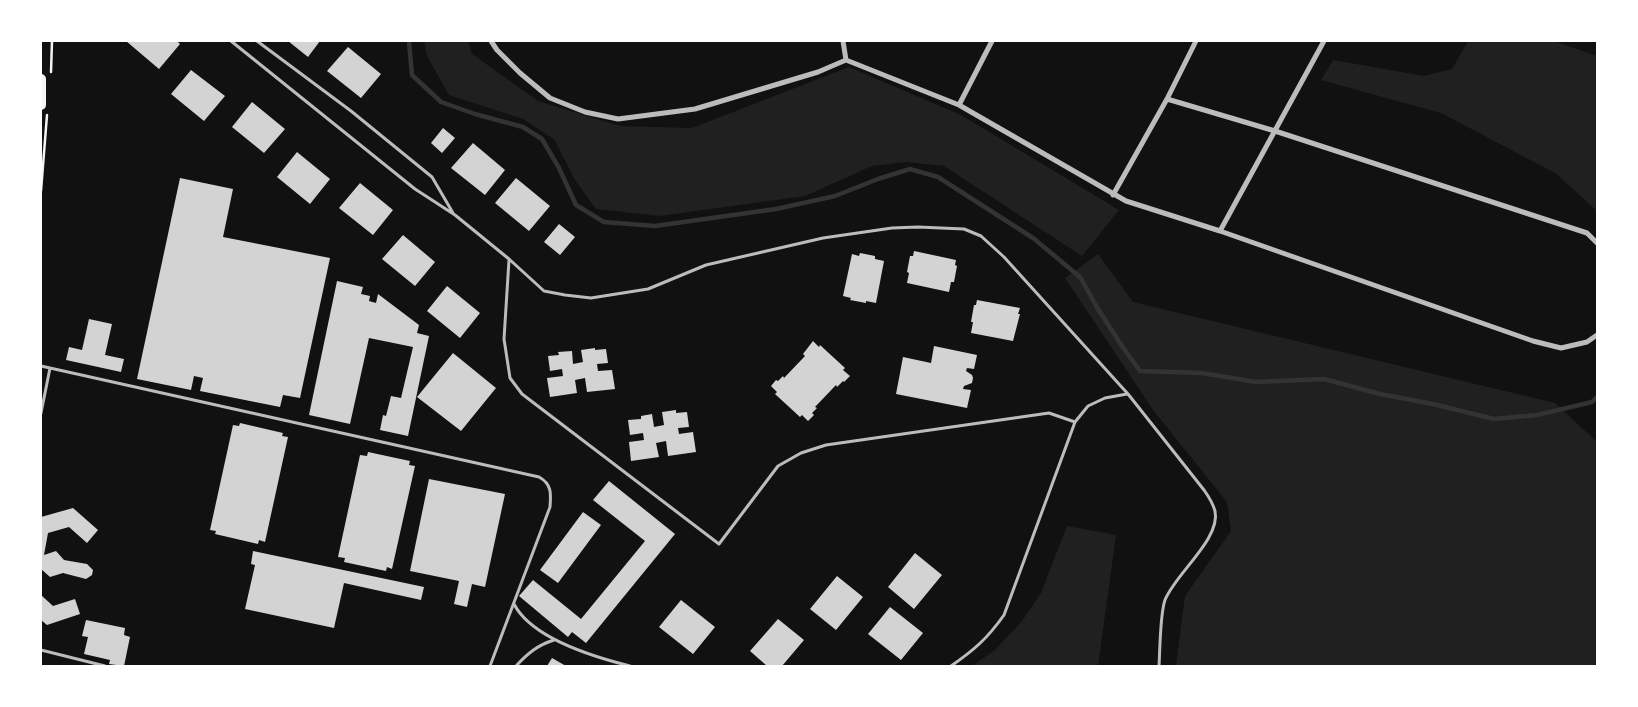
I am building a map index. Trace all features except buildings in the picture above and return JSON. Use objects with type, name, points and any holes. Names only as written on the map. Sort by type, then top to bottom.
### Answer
[{"type":"main road","points":[[41,79],[41,105]]},
{"type":"street","points":[[491,41],[496,50],[550,98],[585,112],[618,119],[695,109],[818,72],[846,60],[958,105],[1112,195],[1126,201],[1220,231],[1552,346],[1561,348],[1587,342],[1597,335]]},
{"type":"street","points":[[843,41],[846,60]]},
{"type":"street","points":[[958,105],[992,41]]},
{"type":"street","points":[[1112,195],[1167,98],[1196,41]]},
{"type":"street","points":[[1220,231],[1324,41]]},
{"type":"street","points":[[1167,98],[1275,131],[1586,233],[1597,243]]},
{"type":"lane","points":[[231,41],[415,189],[455,215],[509,259],[544,291],[565,296],[591,298],[648,289],[706,265],[823,238],[892,228],[918,227],[964,230],[981,236],[1004,257],[1128,394],[1204,490],[1216,513],[1213,531],[1193,561],[1171,588],[1164,603],[1159,666]]},
{"type":"lane","points":[[257,41],[351,111],[432,177],[455,215]]},
{"type":"lane","points":[[509,259],[504,339],[510,378],[522,394],[719,544],[778,466],[800,453],[826,445],[1048,413],[1075,422]]},
{"type":"lane","points":[[41,366],[539,477],[545,480],[552,494],[550,507],[490,666]]},
{"type":"lane","points":[[41,413],[50,368]]},
{"type":"lane","points":[[951,666],[989,635],[1004,615],[1075,422],[1088,406],[1105,398],[1128,394]]},
{"type":"lane","points":[[514,604],[521,616],[554,640],[606,660],[630,666]]},
{"type":"lane","points":[[516,666],[529,652],[543,643],[554,640]]},
{"type":"lane","points":[[41,650],[106,666]]},
{"type":"shaded area","points":[[424,41],[468,41],[472,54],[538,101],[620,126],[692,128],[849,67],[961,115],[1119,210],[1082,256],[944,166],[906,162],[872,166],[805,196],[660,216],[596,209],[575,180],[554,139],[523,119],[449,95],[427,56]]},
{"type":"shaded area","points":[[1468,41],[1554,41],[1597,56],[1597,211],[1555,173],[1441,113],[1321,80],[1333,60],[1424,76],[1452,69]]},
{"type":"shaded area","points":[[1098,254],[1133,302],[1555,403],[1597,442],[1597,666],[1176,666],[1185,596],[1231,531],[1227,502],[1153,410],[1065,278]]},
{"type":"shaded area","points":[[1067,526],[1116,535],[1098,666],[972,666],[995,650],[1022,621],[1041,593]]},
{"type":"waterway","points":[[409,41],[412,75],[441,102],[475,114],[523,127],[542,139],[559,168],[576,205],[604,222],[655,226],[776,209],[835,196],[910,169],[938,177],[1033,238],[1080,277],[1098,309],[1140,371],[1202,373],[1256,382],[1324,379],[1380,394],[1433,404],[1494,419],[1537,415],[1592,402],[1597,397]]}]
